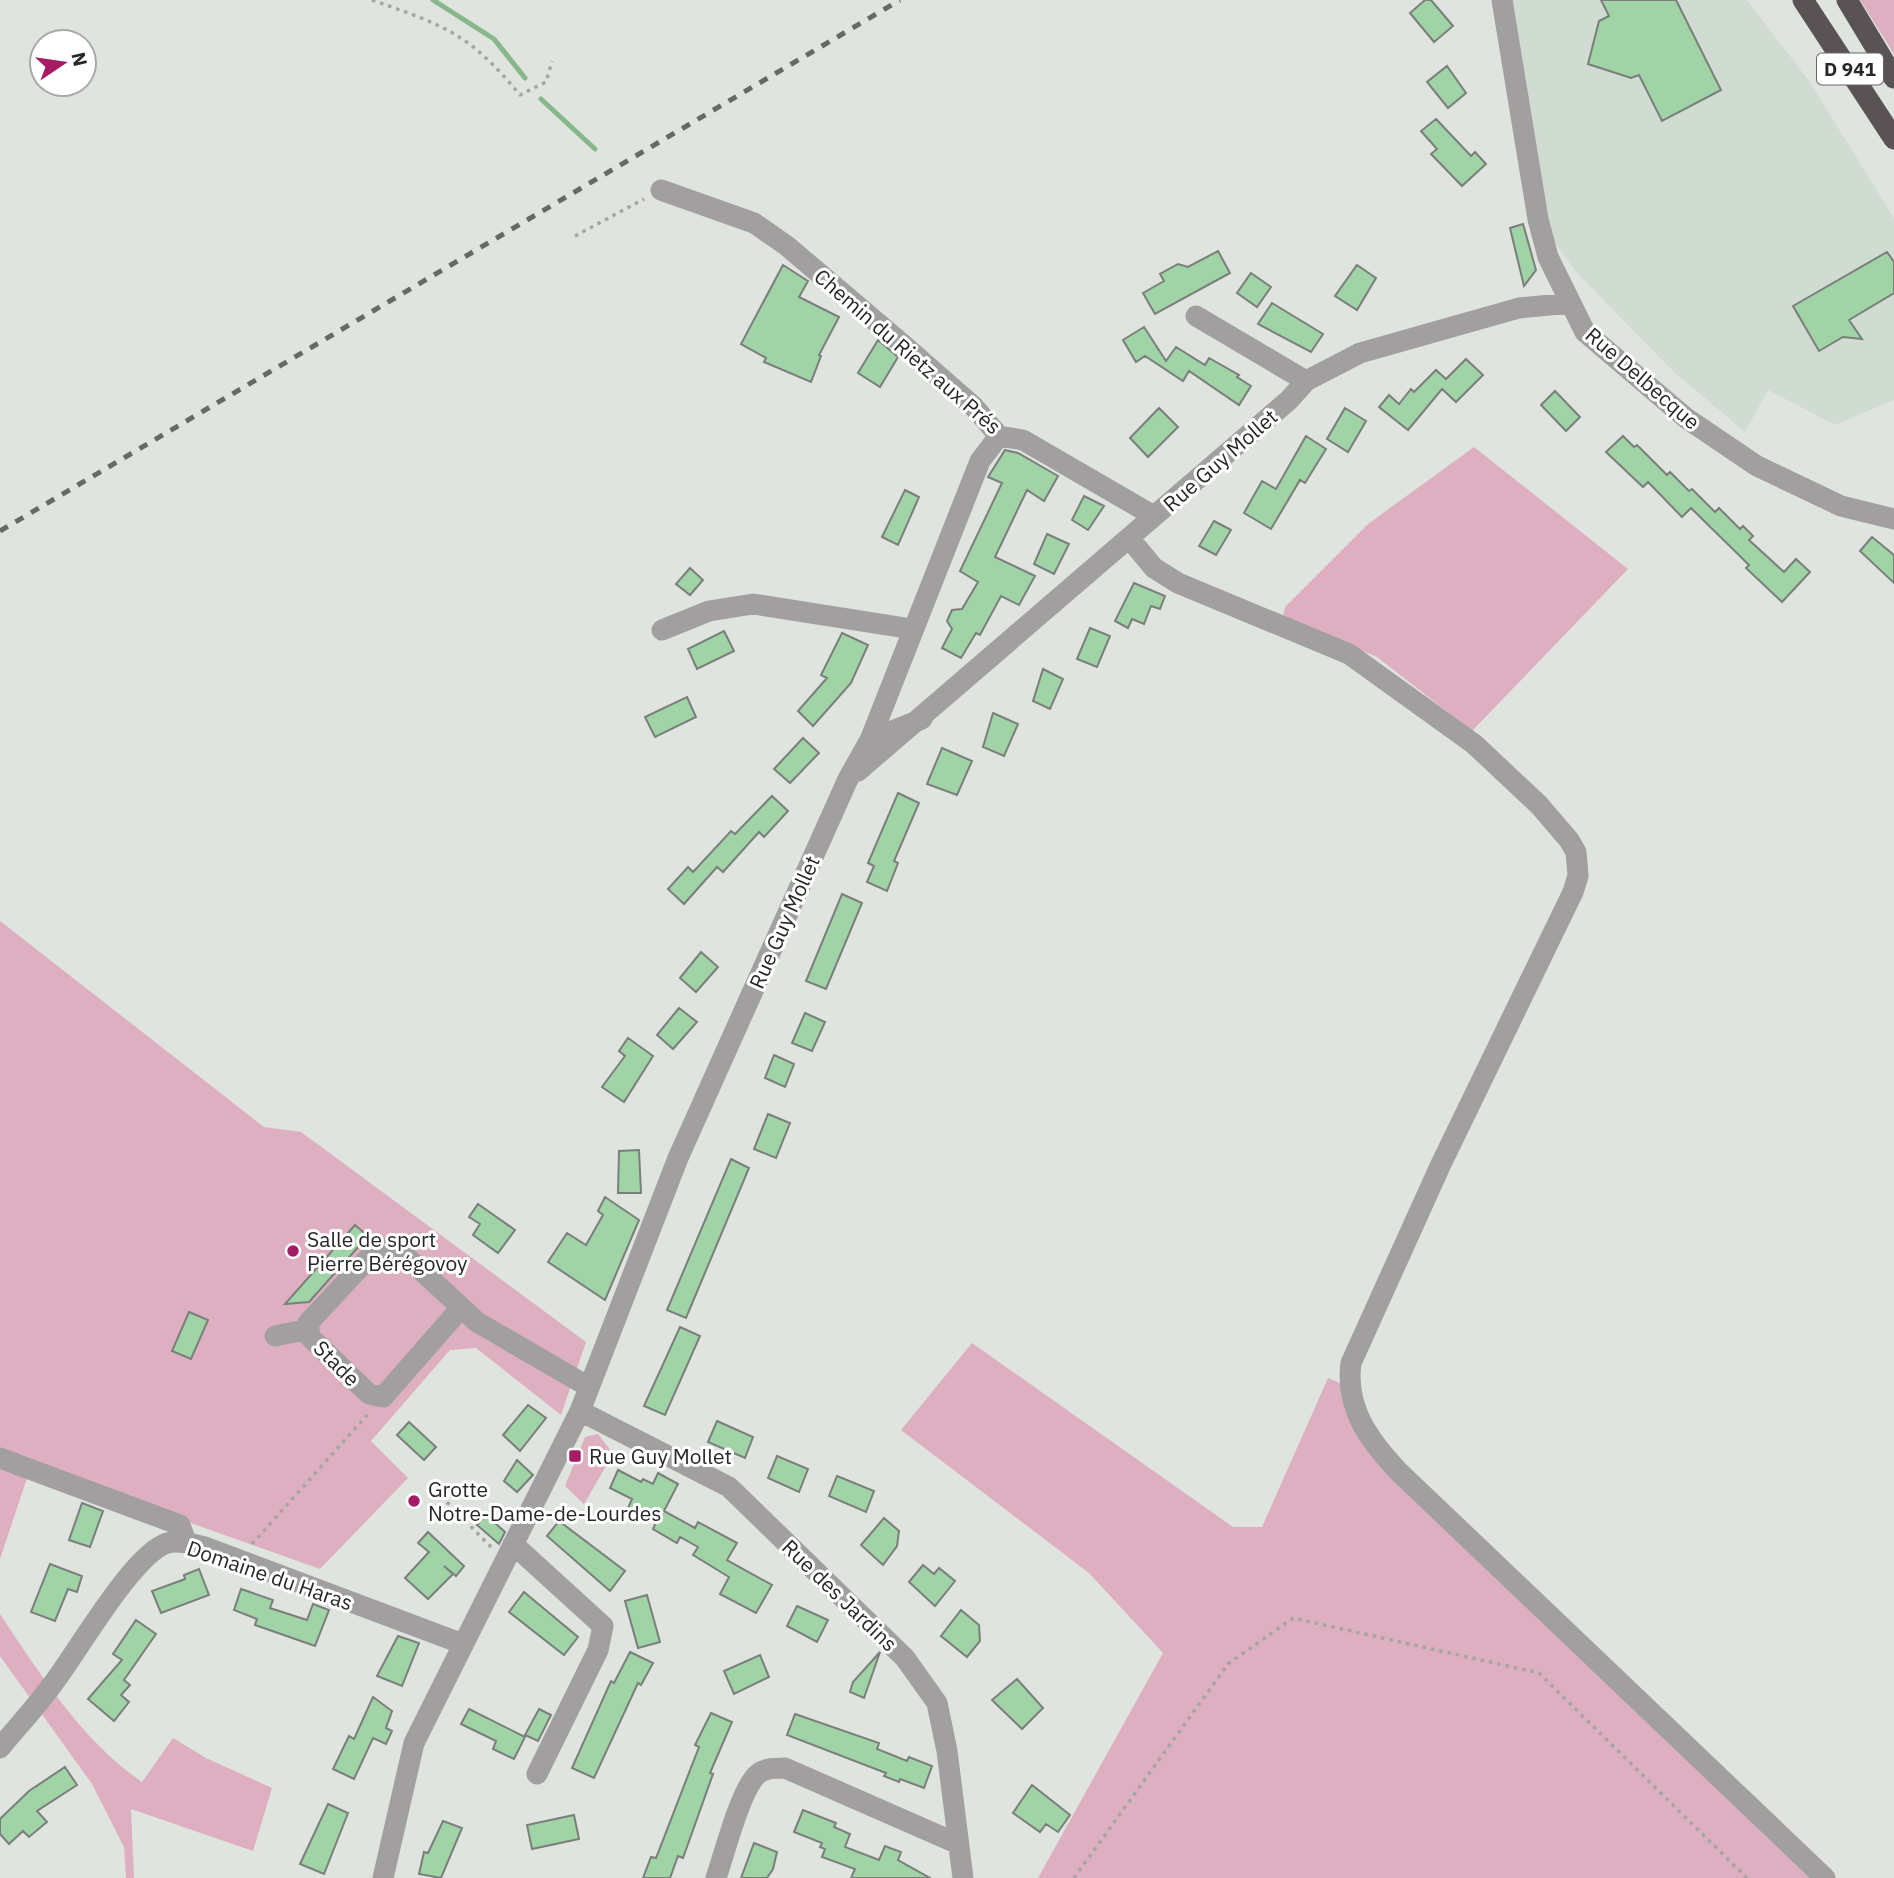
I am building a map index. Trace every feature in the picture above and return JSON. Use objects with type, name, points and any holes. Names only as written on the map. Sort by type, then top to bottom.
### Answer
[{"type":"highway","name":"D 941","points":[[1803,0],[1894,139]]},
{"type":"highway","name":"D 941","points":[[1847,0],[1894,78]]},
{"type":"street","name":"Rue Delbecque","points":[[1502,0],[1538,219],[1548,257],[1585,332],[1686,418],[1757,466],[1841,506],[1894,519]]},
{"type":"street","name":"Chemin du Rietz aux Prés","points":[[660,190],[754,223],[787,246],[974,407],[999,436],[1023,440],[1154,516]]},
{"type":"street","name":"Rue Guy Mollet","points":[[383,1878],[414,1742],[580,1411],[678,1158],[848,779],[874,748],[922,719],[1289,400],[1306,381],[1360,353],[1520,308],[1571,303]]},
{"type":"street","points":[[1196,316],[1306,381]]},
{"type":"street","name":"Rue Guy Mollet","points":[[874,748],[912,629],[980,461],[999,436]]},
{"type":"street","points":[[1129,538],[1154,568],[1178,583],[1349,654],[1474,744],[1539,805],[1576,852],[1578,876],[1573,892],[1436,1176],[1351,1363],[1349,1378],[1355,1410],[1375,1446],[1398,1471],[1825,1878]]},
{"type":"street","points":[[662,630],[709,611],[754,604],[912,629]]},
{"type":"street","name":"Stade","points":[[460,1309],[383,1397],[369,1394],[310,1337],[308,1323],[377,1249],[397,1248],[460,1309],[589,1387]]},
{"type":"street","points":[[275,1336],[309,1329]]},
{"type":"street","name":"Rue des Jardins","points":[[580,1411],[729,1487],[905,1658],[937,1703],[947,1751],[956,1843],[963,1878]]},
{"type":"street","points":[[0,1458],[180,1525],[186,1542]]},
{"type":"street","name":"Domaine du Haras","points":[[0,1748],[51,1687],[147,1557],[167,1544],[186,1542],[463,1644]]},
{"type":"street","points":[[509,1553],[603,1626],[598,1650],[537,1774]]},
{"type":"street","points":[[716,1878],[755,1776],[771,1768],[785,1768],[956,1843]]},
{"type":"path","points":[[372,0],[441,24],[474,44],[520,95],[546,82],[552,61]]},
{"type":"path","points":[[575,236],[660,190]]},
{"type":"path","points":[[244,1563],[250,1547],[383,1397]]},
{"type":"path","points":[[435,1490],[509,1553]]},
{"type":"path","points":[[1074,1878],[1228,1664],[1293,1618],[1539,1673],[1747,1878]]},
{"type":"shaded area","points":[[1502,0],[1747,0],[1809,81],[1894,218],[1894,400],[1835,425],[1768,390],[1745,432],[1675,373],[1576,272],[1538,219]]},
{"type":"shaded area","points":[[1860,0],[1894,0],[1894,54]]},
{"type":"shaded area","points":[[1474,447],[1628,569],[1472,731],[1377,657],[1283,617],[1285,607],[1368,524]]},
{"type":"shaded area","points":[[0,921],[264,1127],[301,1132],[586,1342],[561,1415],[476,1348],[450,1350],[371,1441],[408,1478],[320,1569],[31,1466],[0,1559]]},
{"type":"shaded area","points":[[972,1343],[1233,1527],[1262,1527],[1328,1378],[1347,1386],[1361,1433],[1821,1878],[1038,1878],[1163,1653],[1089,1573],[901,1430]]},
{"type":"shaded area","points":[[598,1434],[613,1454],[584,1504],[565,1486],[585,1437]]},
{"type":"shaded area","points":[[0,1614],[81,1727],[100,1747],[142,1782],[173,1738],[206,1758],[272,1788],[253,1851],[131,1809],[134,1878],[126,1878],[124,1847],[92,1784],[0,1656]]},
{"type":"building","points":[[1425,0],[1431,0],[1453,26],[1434,42],[1410,13]]},
{"type":"building","points":[[1601,0],[1676,0],[1721,90],[1662,121],[1639,75],[1631,78],[1588,64],[1599,21],[1609,16]]},
{"type":"building","points":[[1447,66],[1466,93],[1448,108],[1427,82]]},
{"type":"building","points":[[1436,119],[1471,156],[1475,152],[1486,164],[1462,186],[1431,154],[1437,149],[1421,131]]},
{"type":"building","points":[[1523,224],[1536,270],[1524,286],[1510,228]]},
{"type":"building","points":[[1218,251],[1230,273],[1155,314],[1143,293],[1164,281],[1160,274],[1178,264],[1188,267]]},
{"type":"building","points":[[1887,252],[1894,262],[1894,293],[1849,320],[1862,339],[1843,337],[1819,351],[1793,306]]},
{"type":"building","points":[[783,265],[808,281],[799,297],[839,317],[819,355],[821,356],[811,382],[764,362],[766,358],[741,344]]},
{"type":"building","points":[[1357,265],[1376,278],[1357,310],[1335,296]]},
{"type":"building","points":[[1251,273],[1271,287],[1257,307],[1237,293]]},
{"type":"building","points":[[1272,303],[1323,334],[1311,352],[1258,324]]},
{"type":"building","points":[[1144,327],[1166,361],[1176,347],[1205,365],[1209,358],[1239,375],[1237,377],[1251,386],[1239,405],[1189,371],[1183,381],[1145,356],[1136,362],[1123,340]]},
{"type":"building","points":[[878,340],[898,357],[880,387],[858,373]]},
{"type":"building","points":[[1466,359],[1483,375],[1456,402],[1442,389],[1408,430],[1379,407],[1389,395],[1399,404],[1411,389],[1414,392],[1436,370],[1446,379]]},
{"type":"building","points":[[1555,391],[1580,417],[1566,431],[1541,405]]},
{"type":"building","points":[[1159,408],[1178,427],[1148,457],[1130,438]]},
{"type":"building","points":[[1345,408],[1366,421],[1348,452],[1327,439]]},
{"type":"building","points":[[1306,436],[1326,449],[1305,483],[1300,480],[1271,529],[1244,513],[1262,481],[1276,489]]},
{"type":"building","points":[[1623,436],[1634,447],[1637,445],[1667,475],[1670,472],[1689,491],[1692,489],[1715,512],[1719,508],[1740,529],[1743,526],[1753,536],[1749,540],[1784,572],[1796,559],[1810,572],[1782,602],[1746,568],[1749,565],[1691,508],[1682,517],[1648,482],[1643,487],[1606,452]]},
{"type":"building","points":[[1005,450],[1018,453],[1058,476],[1044,501],[1027,490],[995,557],[1035,576],[1019,605],[1001,596],[980,635],[976,633],[961,658],[942,648],[952,629],[947,621],[952,610],[962,609],[978,582],[960,571],[1002,483],[988,477]]},
{"type":"building","points":[[905,490],[919,497],[898,545],[882,537]]},
{"type":"building","points":[[1084,496],[1104,506],[1088,530],[1072,520]]},
{"type":"building","points":[[1214,521],[1231,530],[1216,555],[1199,546]]},
{"type":"building","points":[[1047,534],[1069,544],[1054,574],[1034,564]]},
{"type":"building","points":[[1872,537],[1894,555],[1894,583],[1860,551]]},
{"type":"building","points":[[690,568],[703,580],[690,595],[676,584]]},
{"type":"building","points":[[1134,583],[1165,596],[1160,609],[1151,606],[1144,624],[1132,619],[1128,628],[1115,621]]},
{"type":"building","points":[[1090,628],[1110,636],[1097,667],[1077,659]]},
{"type":"building","points":[[724,631],[734,651],[697,669],[688,649]]},
{"type":"building","points":[[842,633],[868,645],[851,683],[813,726],[798,711],[827,678],[821,675]]},
{"type":"building","points":[[1043,669],[1063,679],[1050,709],[1033,701]]},
{"type":"building","points":[[687,697],[696,717],[655,737],[645,717]]},
{"type":"building","points":[[993,713],[1018,724],[1004,756],[983,747]]},
{"type":"building","points":[[803,738],[819,753],[790,783],[774,769]]},
{"type":"building","points":[[942,748],[972,761],[957,795],[927,784]]},
{"type":"building","points":[[898,793],[919,803],[894,861],[898,863],[887,891],[867,882],[874,866],[868,863]]},
{"type":"building","points":[[772,796],[788,811],[764,837],[759,832],[723,872],[717,867],[684,904],[668,889],[688,867],[693,872],[731,831],[735,834]]},
{"type":"building","points":[[842,894],[862,903],[826,989],[806,981]]},
{"type":"building","points":[[701,952],[718,967],[696,992],[680,978]]},
{"type":"building","points":[[679,1008],[697,1022],[673,1049],[657,1035]]},
{"type":"building","points":[[805,1013],[825,1022],[812,1051],[792,1043]]},
{"type":"building","points":[[628,1038],[653,1056],[624,1102],[602,1087],[625,1056],[619,1051]]},
{"type":"building","points":[[774,1055],[794,1064],[785,1087],[765,1078]]},
{"type":"building","points":[[768,1114],[790,1123],[776,1158],[754,1149]]},
{"type":"building","points":[[639,1150],[641,1193],[618,1193],[619,1151]]},
{"type":"building","points":[[731,1159],[749,1168],[686,1318],[667,1310]]},
{"type":"building","points":[[605,1197],[639,1220],[605,1300],[548,1262],[567,1233],[586,1245],[603,1215],[598,1211]]},
{"type":"building","points":[[478,1204],[515,1230],[498,1253],[473,1235],[480,1224],[469,1217]]},
{"type":"building","points":[[355,1225],[368,1236],[309,1302],[285,1304]]},
{"type":"building","points":[[189,1312],[208,1320],[191,1359],[172,1351]]},
{"type":"building","points":[[680,1327],[700,1336],[665,1415],[644,1406]]},
{"type":"building","points":[[528,1405],[546,1418],[520,1451],[503,1435]]},
{"type":"building","points":[[717,1421],[753,1437],[745,1458],[708,1442]]},
{"type":"building","points":[[409,1422],[436,1447],[424,1460],[397,1435]]},
{"type":"building","points":[[777,1456],[808,1469],[799,1492],[768,1478]]},
{"type":"building","points":[[517,1460],[533,1475],[517,1492],[504,1481]]},
{"type":"building","points":[[618,1470],[641,1482],[643,1479],[653,1484],[658,1473],[678,1484],[664,1511],[695,1528],[698,1522],[737,1543],[727,1560],[772,1585],[756,1613],[720,1594],[729,1577],[693,1555],[698,1547],[680,1537],[677,1543],[653,1529],[656,1522],[628,1508],[632,1499],[610,1488]]},
{"type":"building","points":[[837,1476],[874,1491],[866,1512],[829,1496]]},
{"type":"building","points":[[82,1503],[103,1511],[90,1547],[69,1540]]},
{"type":"building","points":[[486,1515],[505,1532],[499,1544],[477,1525]]},
{"type":"building","points":[[884,1518],[899,1531],[897,1546],[883,1565],[861,1545]]},
{"type":"building","points":[[559,1521],[625,1571],[610,1591],[547,1536]]},
{"type":"building","points":[[428,1532],[464,1566],[456,1576],[444,1566],[453,1574],[428,1599],[405,1578],[429,1552],[418,1543]]},
{"type":"building","points":[[50,1564],[82,1576],[77,1592],[68,1589],[55,1621],[31,1612]]},
{"type":"building","points":[[923,1565],[934,1574],[939,1568],[955,1581],[935,1606],[909,1582]]},
{"type":"building","points":[[199,1569],[209,1595],[161,1613],[152,1591],[185,1579],[184,1575]]},
{"type":"building","points":[[241,1589],[273,1600],[270,1608],[307,1620],[313,1604],[329,1610],[315,1646],[255,1625],[257,1619],[234,1610]]},
{"type":"building","points":[[524,1592],[578,1637],[564,1655],[509,1612]]},
{"type":"building","points":[[647,1595],[660,1642],[638,1648],[625,1601]]},
{"type":"building","points":[[797,1606],[828,1620],[817,1642],[787,1626]]},
{"type":"building","points":[[961,1610],[979,1625],[980,1641],[967,1657],[941,1636]]},
{"type":"building","points":[[136,1620],[156,1634],[124,1680],[130,1685],[121,1695],[129,1702],[114,1721],[88,1699],[122,1660],[113,1654]]},
{"type":"building","points":[[398,1636],[419,1643],[402,1686],[377,1676]]},
{"type":"building","points":[[630,1652],[653,1663],[641,1685],[638,1683],[594,1778],[572,1768],[611,1681],[614,1683]]},
{"type":"building","points":[[880,1652],[864,1698],[850,1692],[853,1682]]},
{"type":"building","points":[[760,1655],[769,1677],[734,1694],[724,1671]]},
{"type":"building","points":[[1017,1679],[1043,1708],[1022,1729],[992,1700]]},
{"type":"building","points":[[373,1697],[392,1711],[386,1728],[392,1731],[386,1744],[373,1738],[354,1779],[333,1769],[349,1736],[354,1739]]},
{"type":"building","points":[[469,1709],[525,1737],[514,1759],[493,1749],[496,1741],[461,1724]]},
{"type":"building","points":[[539,1709],[551,1715],[538,1741],[525,1735]]},
{"type":"building","points":[[711,1713],[732,1722],[710,1773],[713,1774],[683,1858],[678,1856],[670,1878],[643,1878],[651,1857],[656,1858],[699,1747],[695,1745]]},
{"type":"building","points":[[795,1714],[879,1743],[877,1749],[907,1761],[909,1757],[932,1766],[924,1788],[900,1779],[899,1782],[884,1776],[886,1773],[787,1735]]},
{"type":"building","points":[[65,1767],[77,1785],[37,1811],[47,1822],[29,1837],[23,1831],[9,1844],[0,1834],[0,1819],[29,1791]]},
{"type":"building","points":[[1032,1785],[1070,1815],[1058,1832],[1046,1824],[1040,1832],[1013,1813]]},
{"type":"building","points":[[328,1804],[348,1813],[324,1874],[300,1864]]},
{"type":"building","points":[[803,1810],[836,1823],[834,1827],[850,1834],[845,1847],[879,1860],[885,1846],[901,1852],[898,1860],[930,1878],[851,1878],[855,1869],[822,1857],[825,1849],[820,1847],[822,1843],[794,1832]]},
{"type":"building","points":[[574,1815],[579,1839],[532,1849],[527,1825]]},
{"type":"building","points":[[443,1821],[462,1828],[441,1878],[419,1874],[424,1852],[428,1853]]},
{"type":"building","points":[[754,1843],[777,1852],[773,1869],[767,1878],[741,1878]]},
{"type":"waterway","points":[[433,0],[494,39],[525,78]]},
{"type":"waterway","points":[[541,99],[595,149]]},
{"type":"railway","points":[[0,531],[900,0]]},
{"type":"place","name":"Salle de sport Pierre Bérégovoy","points":[[293,1251]]},
{"type":"place","name":"Rue Guy Mollet","points":[[575,1456]]},
{"type":"place","name":"Grotte Notre-Dame-de-Lourdes","points":[[414,1501]]}]
